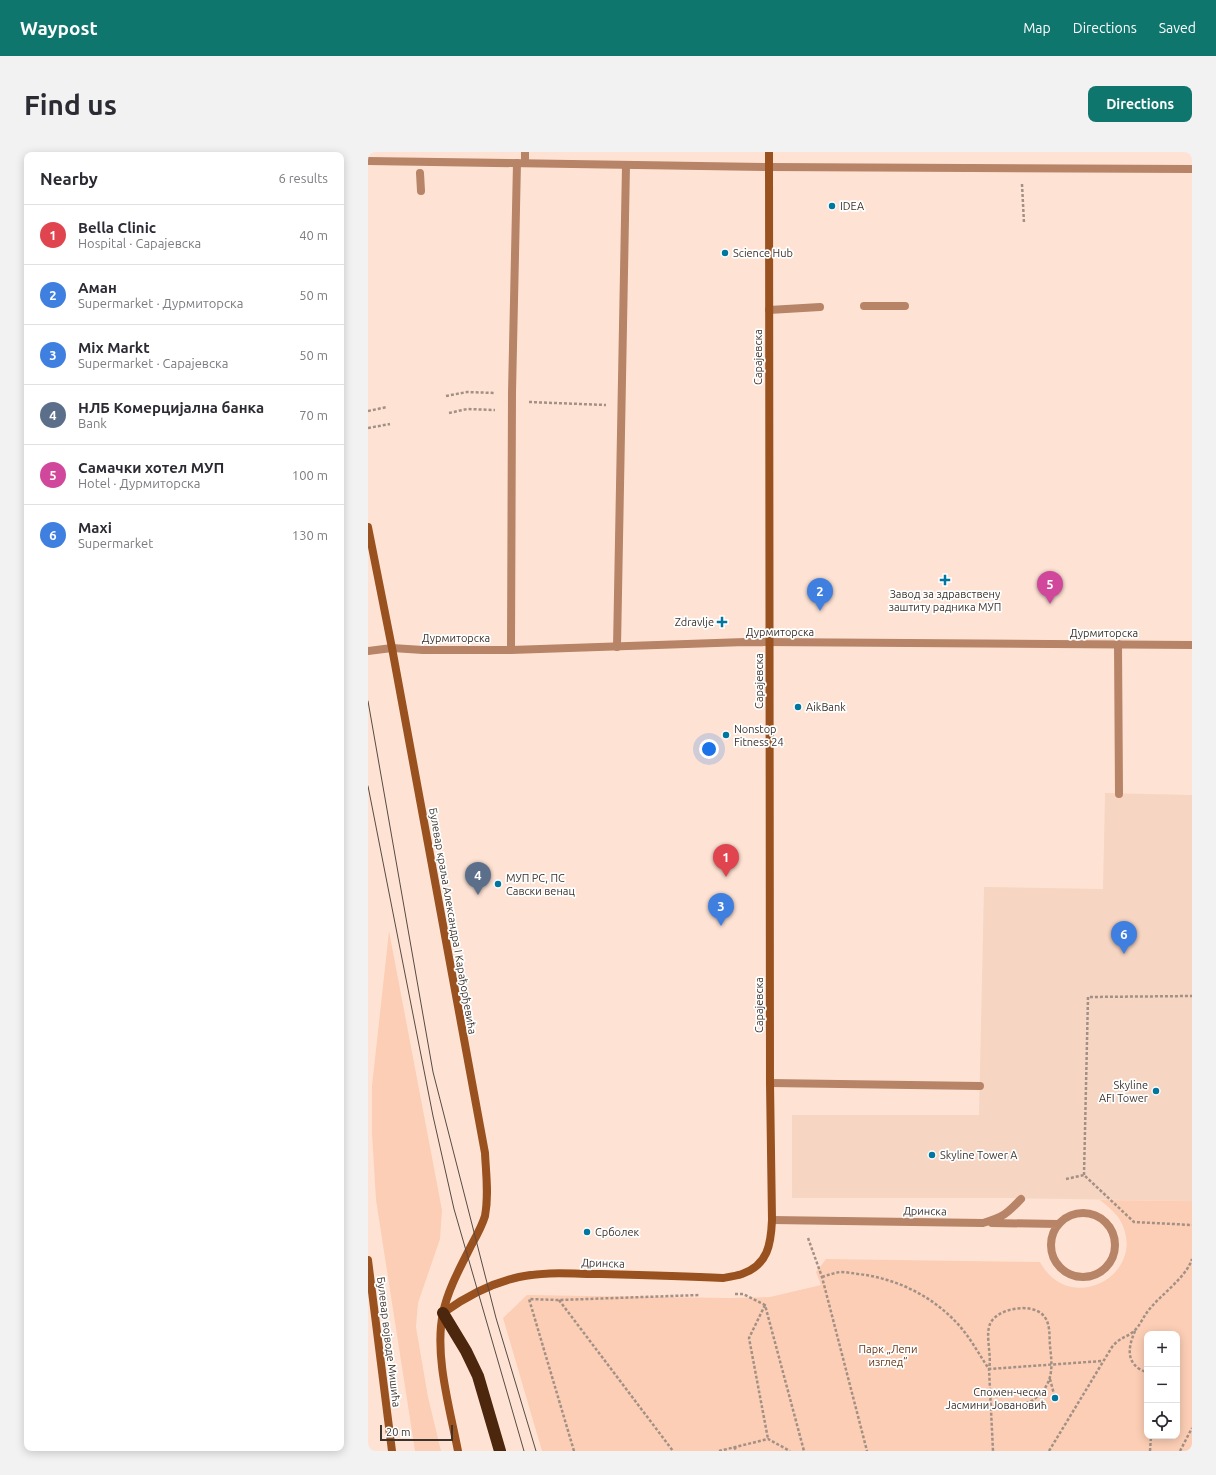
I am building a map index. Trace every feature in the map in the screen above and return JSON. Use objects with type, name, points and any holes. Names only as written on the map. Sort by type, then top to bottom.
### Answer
[{"type":"highway","points":[[443,1313],[466,1351],[478,1376],[500,1451]]},
{"type":"street","points":[[511,650],[512,397],[521,163],[525,152]]},
{"type":"street","name":"Сарајевска","points":[[765,1257],[771,1239],[772,1220],[770,1083],[769,152]]},
{"type":"street","points":[[368,161],[769,167],[1192,169]]},
{"type":"street","points":[[617,647],[620,406],[626,165]]},
{"type":"street","points":[[420,173],[421,191]]},
{"type":"street","points":[[864,306],[905,306]]},
{"type":"street","points":[[769,310],[820,307]]},
{"type":"street","name":"Булевар краља Александра I Карађорђевића","points":[[368,527],[392,648],[485,1153],[487,1192],[484,1218],[457,1272],[447,1297],[443,1313]]},
{"type":"street","name":"Дурмиторска","points":[[368,650],[392,648],[423,650],[511,650],[770,642],[1192,645]]},
{"type":"street","points":[[1118,644],[1119,794]]},
{"type":"street","points":[[770,1083],[980,1086]]},
{"type":"street","name":"Дринска","points":[[772,1220],[983,1222],[1001,1218],[1021,1199]]},
{"type":"street","points":[[983,1222],[1058,1224],[1067,1217],[1076,1213],[1087,1213],[1097,1216],[1106,1222],[1112,1230],[1115,1241],[1115,1251],[1111,1261],[1096,1275],[1085,1277],[1074,1276],[1065,1271],[1057,1264],[1051,1244],[1053,1234],[1058,1224]]},
{"type":"street","name":"Дринска","points":[[443,1313],[457,1303],[478,1292],[520,1276],[552,1273],[723,1278],[742,1275],[756,1266],[765,1257]]},
{"type":"street","name":"Булевар војводе Мишића","points":[[368,1260],[392,1451]]},
{"type":"street","points":[[443,1313],[440,1332],[440,1355],[458,1451]]},
{"type":"path","points":[[1022,181],[1024,223]]},
{"type":"path","points":[[446,396],[467,392],[620,406]]},
{"type":"path","points":[[368,411],[387,407]]},
{"type":"path","points":[[449,413],[467,409],[512,410]]},
{"type":"path","points":[[368,428],[390,424]]},
{"type":"path","points":[[1192,996],[1088,996],[1084,1174],[1134,1222],[1192,1224]]},
{"type":"path","points":[[1066,1179],[1084,1174]]},
{"type":"path","points":[[806,1232],[822,1276],[866,1451]]},
{"type":"path","points":[[1144,1371],[1132,1360],[1129,1351],[1135,1331],[1148,1310],[1175,1284],[1191,1264],[1192,1259]]},
{"type":"path","points":[[822,1276],[841,1272],[867,1275],[889,1280],[913,1289],[934,1302],[956,1322],[989,1369]]},
{"type":"path","points":[[734,1294],[742,1294],[765,1305],[804,1451]]},
{"type":"path","points":[[574,1451],[529,1299],[559,1300],[703,1295]]},
{"type":"path","points":[[559,1300],[673,1451]]},
{"type":"path","points":[[765,1305],[749,1338],[768,1440]]},
{"type":"path","points":[[991,1407],[1032,1401],[1044,1390],[1050,1379],[1052,1365],[1049,1326],[1046,1319],[1037,1311],[1027,1309],[1004,1311],[998,1314],[991,1323],[989,1330],[989,1369],[991,1407],[994,1451]]},
{"type":"path","points":[[1049,1451],[1102,1361],[1118,1340],[1135,1331]]},
{"type":"path","points":[[989,1369],[1102,1361]]},
{"type":"path","points":[[1050,1379],[1056,1398]]},
{"type":"path","points":[[1180,1451],[1192,1428]]},
{"type":"path","points":[[1150,1451],[1151,1439]]},
{"type":"path","points":[[719,1451],[768,1440],[790,1451]]},
{"type":"path","points":[[734,1447],[737,1451]]},
{"type":"shaded area","points":[[1105,793],[1192,795],[1192,1201],[1001,1198],[792,1198],[792,1115],[979,1115],[984,887],[1103,889]]},
{"type":"green space","points":[[389,931],[442,1210],[440,1239],[418,1303],[416,1327],[428,1397],[441,1451],[415,1451],[376,1200],[372,1133],[372,1086]]},
{"type":"green space","name":"Парк „Лепи изглед”","points":[[1100,1200],[1192,1201],[1192,1451],[542,1451],[503,1318],[527,1295],[728,1298],[770,1297],[821,1285],[816,1272],[826,1259],[1040,1262],[1053,1278],[1069,1287],[1086,1287],[1102,1282],[1116,1271],[1124,1257],[1126,1239],[1120,1220]]},
{"type":"tram line","points":[[368,701],[433,1072],[496,1318],[536,1451]]},
{"type":"tram line","points":[[368,786],[433,1116],[454,1209],[524,1451]]},
{"type":"place","name":"IDEA","points":[[832,206]]},
{"type":"place","name":"Science Hub","points":[[725,253]]},
{"type":"place","name":"Завод за здравствену заштиту радника МУП","points":[[945,580]]},
{"type":"place","name":"Самачки хотел МУП","points":[[1050,604]]},
{"type":"place","name":"Аман","points":[[820,611]]},
{"type":"place","name":"Zdravlje","points":[[722,622]]},
{"type":"place","name":"AikBank","points":[[798,707]]},
{"type":"place","name":"Nonstop Fitness 24","points":[[726,735]]},
{"type":"place","name":"Bella Clinic","points":[[726,877]]},
{"type":"place","name":"МУП РС, ПС Савски венац","points":[[498,884]]},
{"type":"place","name":"НЛБ Комерцијална банка","points":[[478,895]]},
{"type":"place","name":"Mix Markt","points":[[721,926]]},
{"type":"place","name":"Maxi","points":[[1124,954]]},
{"type":"place","name":"Skyline AFI Tower","points":[[1156,1091]]},
{"type":"place","name":"Skyline Tower A","points":[[932,1155]]},
{"type":"place","name":"Срболек","points":[[587,1232]]},
{"type":"place","name":"Спомен-чесма Јасмини Јовановић","points":[[1055,1398]]}]
